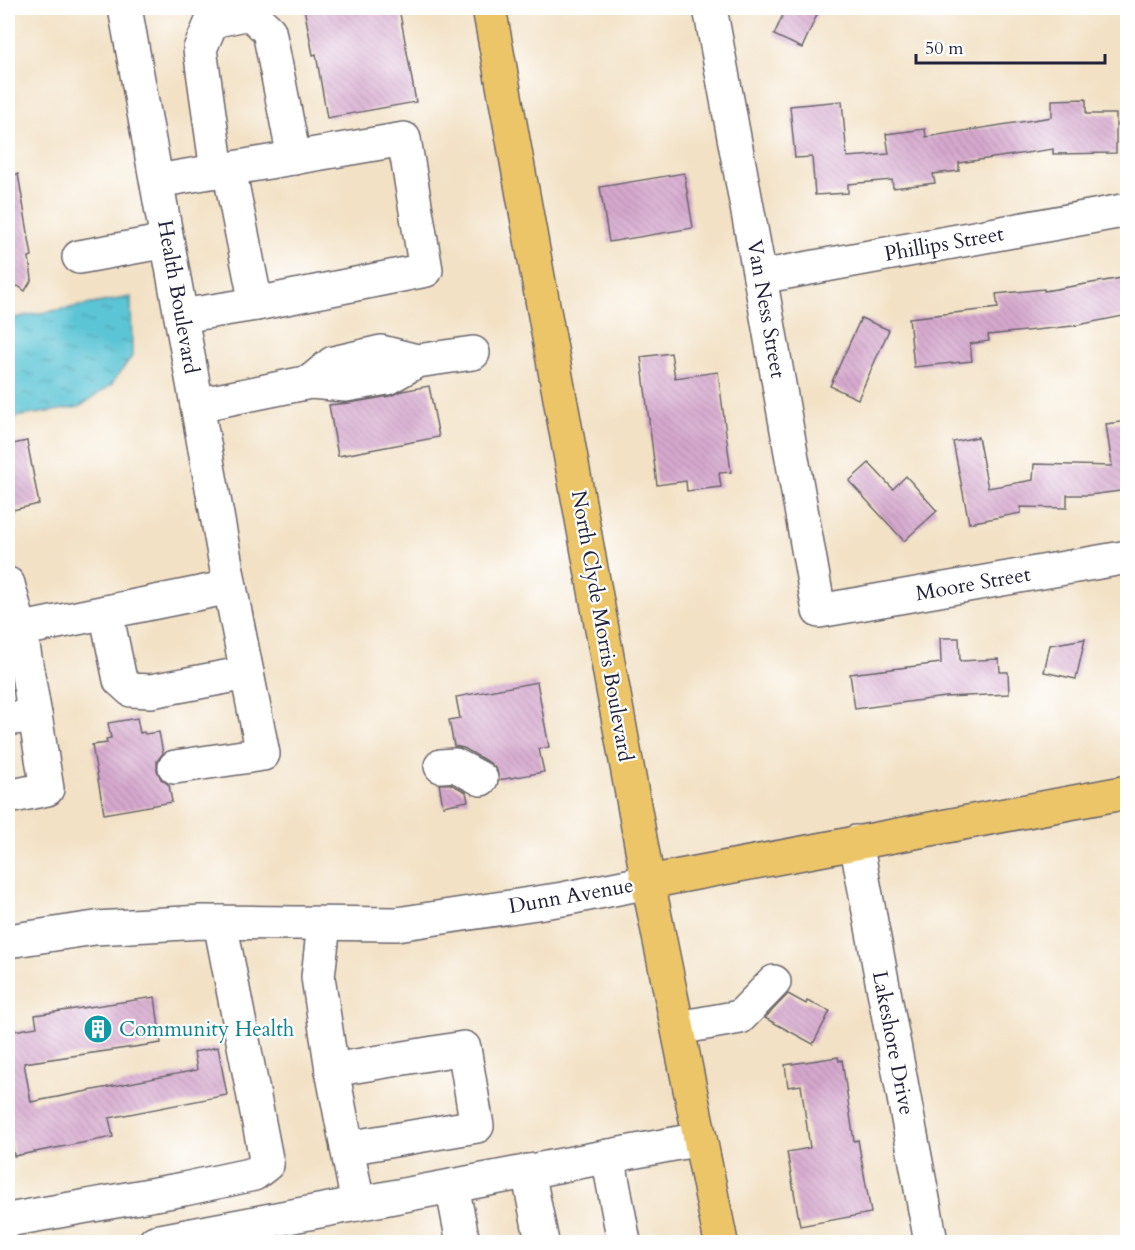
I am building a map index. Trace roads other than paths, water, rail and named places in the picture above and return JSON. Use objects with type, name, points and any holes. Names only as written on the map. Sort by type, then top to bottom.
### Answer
[{"type":"main road","name":"North Clyde Morris Boulevard","points":[[489,8],[648,882],[721,1242]]},
{"type":"main road","name":"Dunn Avenue","points":[[648,882],[1128,792]]},
{"type":"street","name":"Health Boulevard","points":[[125,8],[230,587],[263,754],[175,767]]},
{"type":"street","name":"Van Ness Street","points":[[710,8],[819,611]]},
{"type":"street","points":[[256,304],[223,170],[200,49],[212,21],[250,13],[269,31],[294,158]]},
{"type":"street","points":[[156,181],[404,139],[426,270],[256,304],[181,316]]},
{"type":"street","name":"Phillips Street","points":[[760,277],[1128,210]]},
{"type":"street","points":[[79,257],[167,241]]},
{"type":"street","points":[[197,405],[310,382],[333,363],[381,352],[417,361],[473,352]]},
{"type":"street","name":"Moore Street","points":[[819,611],[1128,557]]},
{"type":"street","points":[[8,584],[22,717],[47,789],[8,797]]},
{"type":"street","points":[[14,630],[230,587]]},
{"type":"street","points":[[106,612],[120,680],[131,690],[151,691],[247,673]]},
{"type":"street","points":[[441,766],[455,765],[481,779]]},
{"type":"street","name":"Lakeshore Drive","points":[[856,842],[931,1242]]},
{"type":"street","name":"Dunn Avenue","points":[[8,940],[95,928],[220,922],[397,924],[563,899],[648,882]]},
{"type":"street","points":[[8,1220],[184,1189],[254,1174],[267,1164],[220,922]]},
{"type":"street","points":[[324,924],[318,976],[332,1071],[358,1204]]},
{"type":"street","points":[[678,1028],[740,1017],[774,982]]},
{"type":"street","points":[[332,1071],[464,1048],[477,1126],[347,1148]]},
{"type":"street","points":[[155,1242],[700,1139]]},
{"type":"street","points":[[608,1156],[624,1242]]},
{"type":"street","points":[[528,1171],[542,1242]]},
{"type":"street","points":[[452,1186],[463,1242]]},
{"type":"water","points":[[131,297],[132,356],[111,385],[79,407],[8,418],[8,319]]},
{"type":"place","name":"Community Health","points":[[98,1029]]}]
